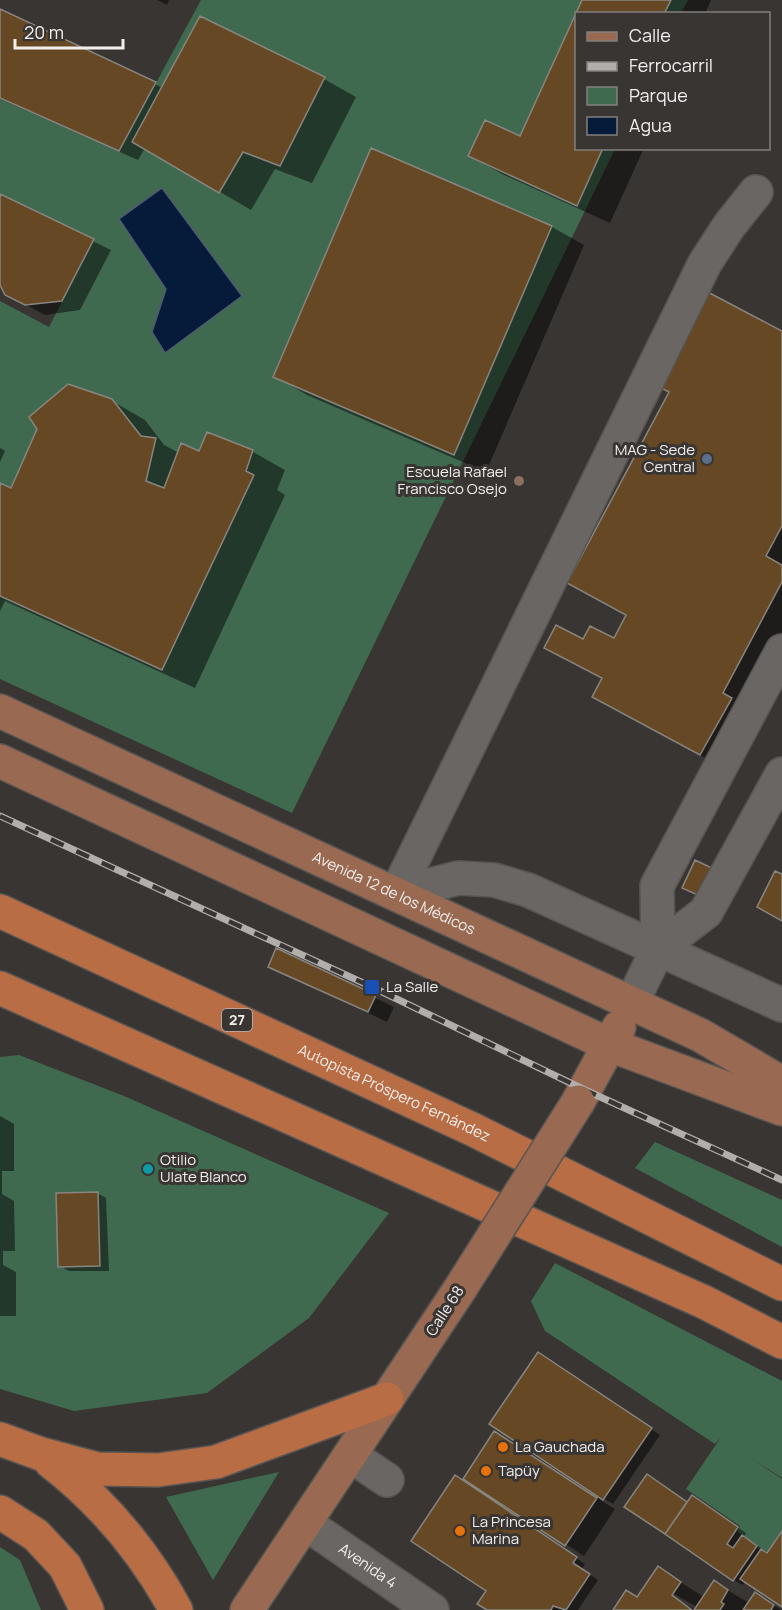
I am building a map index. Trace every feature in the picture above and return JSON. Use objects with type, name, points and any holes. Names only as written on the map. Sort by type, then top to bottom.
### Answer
[{"type":"highway","name":"Autopista Próspero Fernández","points":[[0,911],[474,1130],[782,1284]]},
{"type":"highway","points":[[0,988],[704,1302],[782,1342]]},
{"type":"highway","points":[[0,1010],[237,1093]]},
{"type":"highway","points":[[0,1439],[41,1454],[97,1469],[158,1470],[216,1461],[387,1399]]},
{"type":"highway","points":[[41,1454],[84,1488],[123,1528],[156,1573],[176,1610]]},
{"type":"highway","points":[[0,1512],[36,1535],[65,1566],[87,1610]]},
{"type":"main road","name":"Avenida 12 de los Médicos","points":[[0,711],[700,1035],[782,1083]]},
{"type":"main road","points":[[0,761],[610,1045],[782,1109]]},
{"type":"main road","name":"Calle 68","points":[[247,1610],[460,1289],[578,1102],[631,1004]]},
{"type":"main road","points":[[610,1045],[627,1038],[654,1032],[682,1032],[700,1035]]},
{"type":"street","points":[[396,894],[705,263],[729,226],[756,192]]},
{"type":"street","points":[[658,949],[657,886],[782,651]]},
{"type":"street","points":[[631,1004],[658,949],[706,912],[782,774]]},
{"type":"street","points":[[396,894],[458,878],[494,880],[528,890],[782,1005]]},
{"type":"street","points":[[350,1455],[387,1480]]},
{"type":"street","name":"Avenida 4","points":[[304,1523],[432,1610]]},
{"type":"green space","points":[[201,0],[688,0],[682,12],[575,12],[575,150],[615,150],[292,813],[0,679],[0,301],[49,327],[94,239],[0,194],[0,98],[119,151]]},
{"type":"green space","points":[[19,1055],[124,1096],[389,1213],[309,1318],[207,1393],[74,1411],[0,1389],[0,1057]]},
{"type":"green space","points":[[655,1142],[782,1200],[782,1247],[635,1168]]},
{"type":"green space","points":[[555,1263],[782,1381],[782,1478],[752,1459],[782,1479],[782,1530],[767,1552],[737,1531],[740,1526],[686,1489],[721,1437],[715,1444],[545,1331],[531,1301]]},
{"type":"green space","points":[[279,1472],[213,1580],[166,1497]]},
{"type":"green space","points":[[0,1547],[20,1560],[41,1610],[0,1610]]},
{"type":"water","points":[[162,188],[242,296],[165,353],[152,332],[166,289],[119,219]]},
{"type":"building","points":[[582,0],[671,0],[665,12],[577,12]]},
{"type":"building","points":[[0,9],[156,82],[119,151],[0,98]]},
{"type":"building","points":[[575,15],[575,150],[602,150],[577,206],[468,156],[485,120],[520,136]]},
{"type":"building","points":[[200,16],[325,77],[280,166],[243,152],[219,193],[132,142]]},
{"type":"building","points":[[371,148],[552,226],[454,455],[273,377]]},
{"type":"building","points":[[0,194],[94,239],[62,301],[25,305],[5,295],[0,285]]},
{"type":"building","name":"MAG - Sede Central","points":[[702,289],[782,331],[782,526],[766,556],[782,565],[782,582],[723,693],[732,698],[700,755],[592,697],[602,678],[544,648],[556,625],[583,639],[590,626],[614,638],[626,615],[567,583],[669,392],[652,383]]},
{"type":"building","points":[[68,384],[112,399],[141,436],[156,438],[146,481],[164,488],[181,443],[199,451],[207,432],[253,450],[246,471],[254,475],[162,670],[0,596],[0,483],[11,488],[37,429],[29,417]]},
{"type":"building","points":[[695,860],[714,869],[702,897],[682,888]]},
{"type":"building","points":[[775,871],[782,874],[782,921],[757,907]]},
{"type":"building","points":[[276,948],[376,995],[368,1012],[268,967]]},
{"type":"building","points":[[98,1192],[100,1266],[58,1267],[56,1193]]},
{"type":"building","points":[[538,1352],[652,1428],[603,1500],[489,1424]]},
{"type":"building","points":[[494,1431],[597,1498],[565,1546],[463,1479]]},
{"type":"building","points":[[647,1474],[687,1502],[665,1534],[624,1507]]},
{"type":"building","points":[[455,1475],[577,1557],[573,1563],[590,1574],[566,1610],[553,1606],[551,1610],[487,1610],[477,1604],[486,1591],[411,1541]]},
{"type":"building","points":[[692,1495],[738,1527],[727,1544],[733,1548],[742,1535],[757,1546],[733,1581],[665,1534]]},
{"type":"building","points":[[782,1531],[782,1607],[740,1579],[761,1549],[767,1553]]},
{"type":"building","points":[[658,1566],[681,1582],[672,1595],[692,1610],[613,1610],[626,1590],[637,1597]]},
{"type":"building","points":[[714,1580],[728,1590],[721,1602],[724,1604],[720,1610],[694,1610]]},
{"type":"building","points":[[755,1592],[774,1605],[771,1610],[743,1610]]},
{"type":"railway","points":[[0,816],[372,987],[585,1090],[782,1180]]},
{"type":"place","name":"MAG - Sede Central","points":[[707,459]]},
{"type":"place","name":"Escuela Rafael Francisco Osejo","points":[[519,481]]},
{"type":"place","name":"La Salle","points":[[372,987]]},
{"type":"place","name":"Otilio Ulate Blanco","points":[[148,1169]]},
{"type":"place","name":"La Gauchada","points":[[503,1447]]},
{"type":"place","name":"Tapüy","points":[[486,1471]]},
{"type":"place","name":"La Princesa Marina","points":[[460,1531]]}]
